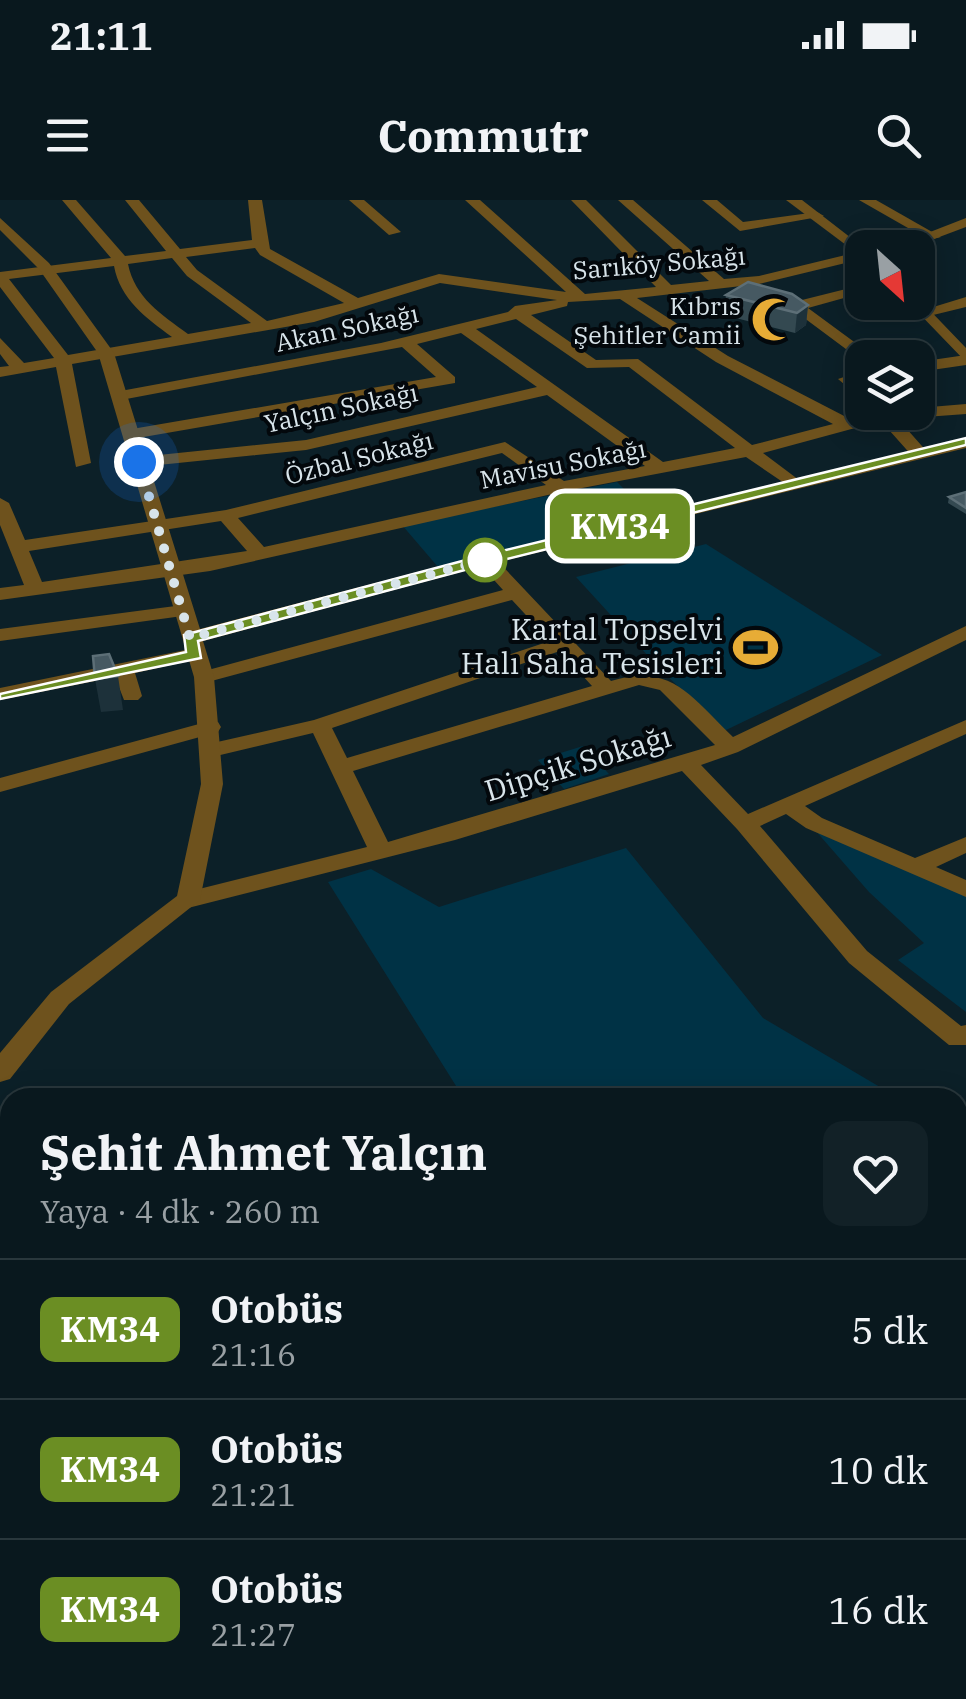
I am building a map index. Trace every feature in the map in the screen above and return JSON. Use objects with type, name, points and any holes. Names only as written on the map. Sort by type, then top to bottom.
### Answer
[{"type":"street","points":[[68,200],[120,258],[125,286],[148,312],[184,339]]},
{"type":"street","points":[[132,200],[192,273],[265,326]]},
{"type":"street","points":[[356,200],[394,232]]},
{"type":"street","points":[[472,200],[582,299]]},
{"type":"street","points":[[578,200],[666,288]]},
{"type":"street","points":[[625,200],[721,284]]},
{"type":"street","points":[[710,200],[740,227],[817,216]]},
{"type":"street","points":[[794,200],[845,240]]},
{"type":"street","points":[[866,200],[921,230]]},
{"type":"street","points":[[260,203],[259,243],[265,252],[354,302]]},
{"type":"street","points":[[0,222],[46,270],[106,353],[204,677],[212,784],[188,900],[60,998],[0,1072]]},
{"type":"street","points":[[935,237],[966,222]]},
{"type":"street","points":[[82,463],[63,359],[0,276],[259,243]]},
{"type":"street","name":"Sarıköy Sokağı","points":[[0,372],[314,317],[439,278],[582,299],[759,280],[845,258]]},
{"type":"street","points":[[759,280],[845,341]]},
{"type":"street","points":[[796,306],[845,293]]},
{"type":"street","points":[[623,294],[722,359],[845,423]]},
{"type":"street","name":"Akan Sokağı","points":[[121,394],[405,342],[515,311],[582,299]]},
{"type":"street","points":[[935,305],[966,302]]},
{"type":"street","points":[[515,311],[593,365],[632,362],[792,484]]},
{"type":"street","points":[[932,320],[966,358]]},
{"type":"street","points":[[464,328],[663,470]]},
{"type":"street","points":[[0,342],[19,368]]},
{"type":"street","points":[[132,434],[449,380],[405,342]]},
{"type":"street","points":[[935,363],[966,358]]},
{"type":"street","name":"Yalçın Sokağı","points":[[139,462],[306,445],[550,389]]},
{"type":"street","name":"Mavisu Sokağı","points":[[935,411],[966,409]]},
{"type":"street","name":"Mavisu Sokağı","points":[[0,594],[259,554],[562,487],[750,451],[845,426]]},
{"type":"street","points":[[898,430],[920,454]]},
{"type":"street","points":[[0,693],[123,668],[486,560],[966,442]]},
{"type":"street","name":"Özbal Sokağı","points":[[9,537],[157,527],[226,515],[505,447],[562,487]]},
{"type":"street","points":[[0,503],[9,537],[36,590]]},
{"type":"street","points":[[226,515],[259,554]]},
{"type":"street","points":[[486,560],[560,644],[606,688]]},
{"type":"street","points":[[204,677],[514,593]]},
{"type":"street","points":[[0,635],[182,611]]},
{"type":"street","name":"Dipçik Sokağı","points":[[188,900],[381,852],[686,763],[730,747],[966,632]]},
{"type":"street","points":[[0,786],[211,739],[320,725],[560,644]]},
{"type":"street","points":[[123,668],[130,696]]},
{"type":"street","points":[[342,767],[638,679],[661,681],[730,747]]},
{"type":"street","points":[[320,725],[381,852]]},
{"type":"street","points":[[746,824],[966,726]]},
{"type":"street","points":[[686,763],[746,824],[858,957],[958,1038],[966,1034]]},
{"type":"street","points":[[788,805],[814,823],[966,888]]},
{"type":"street","points":[[916,867],[966,844]]},
{"type":"shaded area","points":[[617,482],[649,514],[438,567],[402,525]]},
{"type":"shaded area","points":[[706,544],[882,655],[724,731],[661,670],[576,577]]},
{"type":"shaded area","points":[[583,746],[609,774],[564,789],[538,760]]},
{"type":"shaded area","points":[[815,830],[966,893],[966,1012],[898,960],[924,943],[869,892]]},
{"type":"shaded area","points":[[626,848],[763,1018],[882,1088],[457,1088],[328,882],[371,869],[439,907]]},
{"type":"building","points":[[748,282],[792,294],[808,305],[797,313],[726,295]]},
{"type":"building","points":[[966,492],[966,508],[949,497]]},
{"type":"building","points":[[109,654],[118,676],[95,679],[93,656]]},
{"type":"bus line","name":"KM34","points":[[0,694],[195,654],[190,638],[486,560],[966,443]]},
{"type":"place","name":"Kıbrıs Şehitler Camii","points":[[774,320]]},
{"type":"place","name":"Kartal Topselvi Halı Saha Tesisleri","points":[[756,647]]},
{"type":"route","points":[[139,462],[190,638],[485,560]]}]
